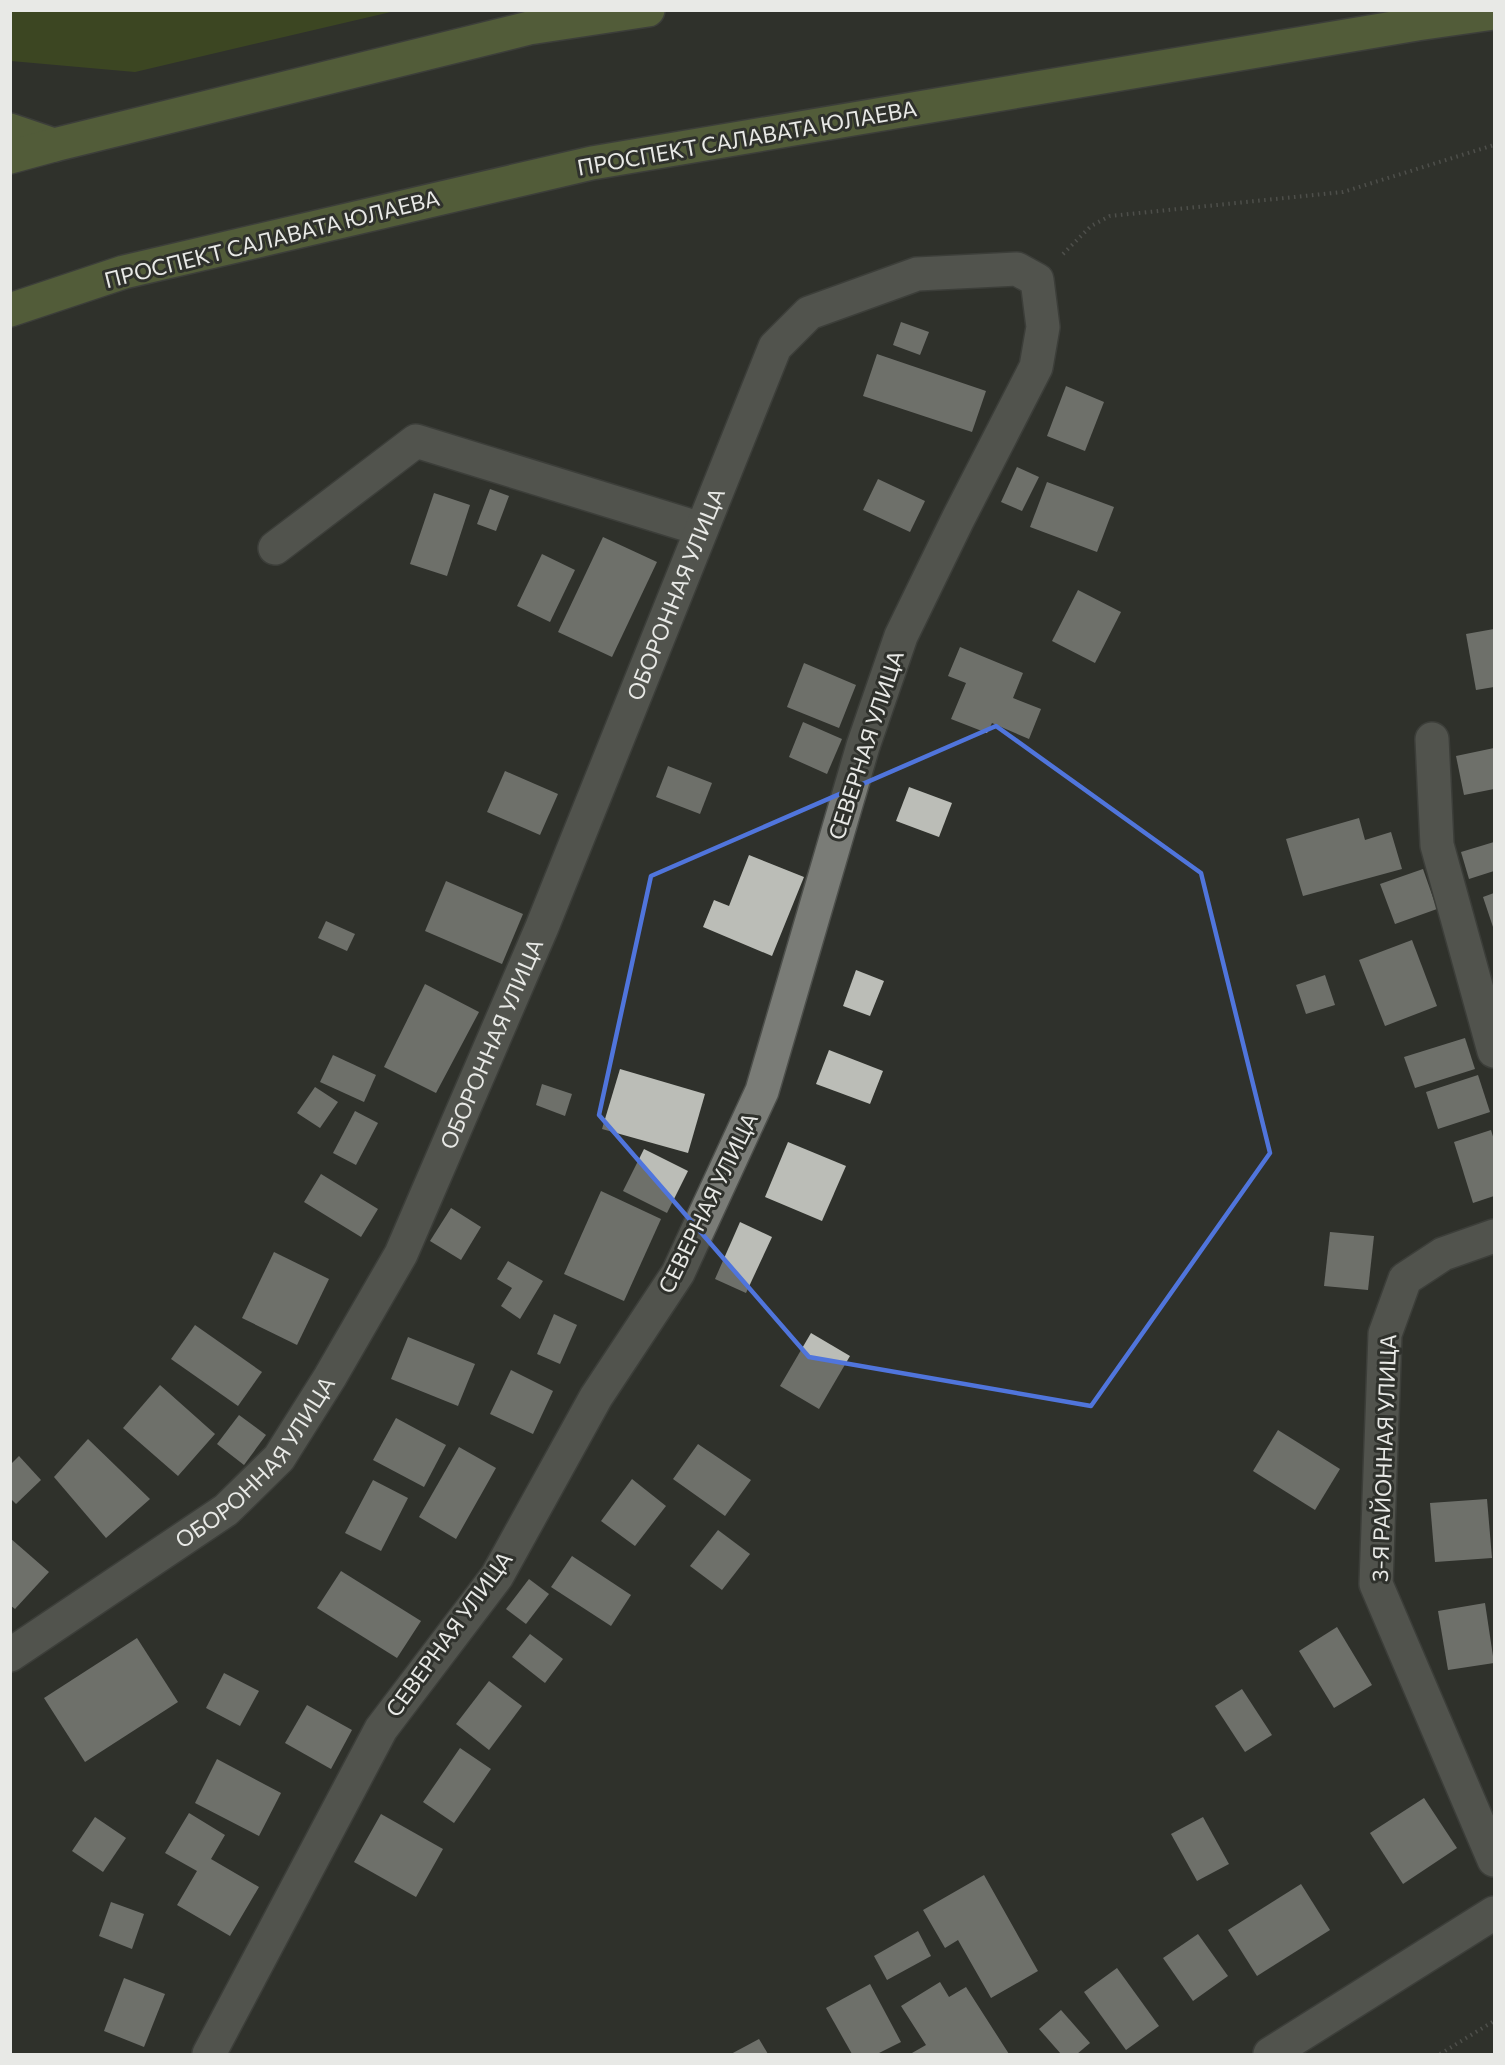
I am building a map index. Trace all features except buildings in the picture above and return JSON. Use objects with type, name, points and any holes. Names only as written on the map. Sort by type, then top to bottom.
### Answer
[{"type":"main road","points":[[10,157],[54,144],[529,28],[648,10]]},
{"type":"main road","name":"ПРОСПЕКТ САЛАВАТА ЮЛАЕВА","points":[[10,310],[124,272],[592,163],[1494,13]]},
{"type":"main road","points":[[10,130],[54,144]]},
{"type":"street","name":"ОБОРОННАЯ УЛИЦА","points":[[10,1655],[226,1510],[279,1458],[330,1377],[401,1254],[542,927],[775,347],[809,313],[917,274],[1017,269],[1038,280]]},
{"type":"street","name":"СЕВЕРНАЯ УЛИЦА","points":[[209,2055],[381,1729],[497,1575],[596,1396],[678,1273],[762,1091],[863,746],[901,636],[1036,368],[1043,327],[1038,280]]},
{"type":"street","points":[[275,548],[416,441],[701,529]]},
{"type":"street","points":[[1432,739],[1437,845],[1494,1051]]},
{"type":"street","name":"3-Я РАЙОННАЯ УЛИЦА","points":[[1494,1236],[1443,1254],[1405,1279],[1385,1334],[1376,1584],[1494,1860]]},
{"type":"street","points":[[1270,2055],[1494,1913]]},
{"type":"path","points":[[1038,280],[1091,226],[1110,216],[1343,192],[1494,145]]},
{"type":"path","points":[[1440,2055],[1494,2021]]},
{"type":"highlighted area","points":[[996,726],[1201,873],[1270,1153],[1091,1406],[809,1357],[599,1115],[651,876]]},
{"type":"green space","points":[[10,11],[395,11],[135,72],[11,61]]}]
